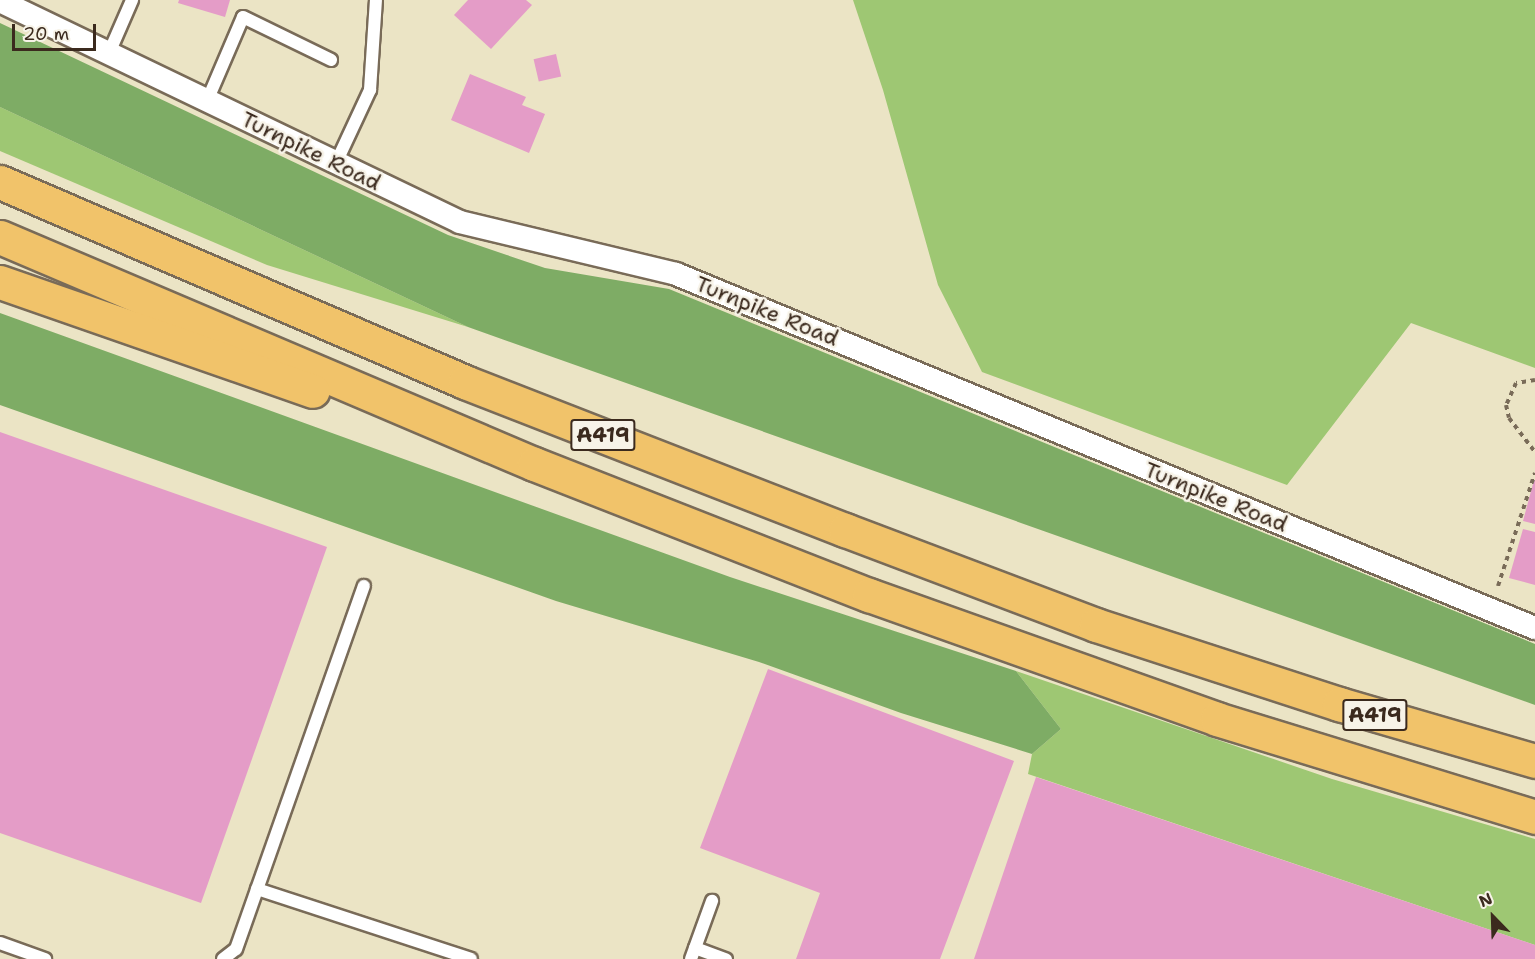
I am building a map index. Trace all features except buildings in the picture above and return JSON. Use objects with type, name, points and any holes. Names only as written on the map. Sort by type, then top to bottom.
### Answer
[{"type":"highway","name":"A419","points":[[0,182],[465,382],[889,547],[1107,628],[1339,704],[1535,761]]},
{"type":"highway","name":"A419","points":[[0,237],[534,464],[869,594],[1217,719],[1535,817]]},
{"type":"highway","name":"A419","points":[[0,282],[218,360],[534,464]]},
{"type":"street","name":"Turnpike Road","points":[[0,1],[460,222],[676,274],[1535,628]]},
{"type":"lane","points":[[109,54],[132,0]]},
{"type":"lane","points":[[336,163],[370,90],[376,0]]},
{"type":"lane","points":[[207,101],[243,18],[331,60]]},
{"type":"lane","points":[[223,959],[236,949],[364,586]]},
{"type":"lane","points":[[257,889],[471,959]]},
{"type":"lane","points":[[712,901],[693,953],[726,959]]},
{"type":"lane","points":[[0,943],[45,959]]},
{"type":"path","points":[[1535,380],[1516,383],[1506,405],[1509,418],[1535,452]]},
{"type":"path","points":[[1489,609],[1535,473]]},
{"type":"green space","points":[[853,0],[1535,0],[1535,368],[1411,323],[1287,485],[982,372],[938,285],[883,90]]},
{"type":"green space","points":[[0,23],[448,235],[545,268],[669,289],[1535,644],[1535,705],[468,327],[0,107]]},
{"type":"green space","points":[[0,107],[468,327],[267,265],[0,151]]},
{"type":"green space","points":[[0,313],[730,577],[1016,671],[1061,729],[1032,754],[901,713],[759,662],[556,601],[0,405]]},
{"type":"green space","points":[[1016,671],[1332,779],[1535,839],[1535,945],[1028,774],[1032,754],[1061,729]]}]
